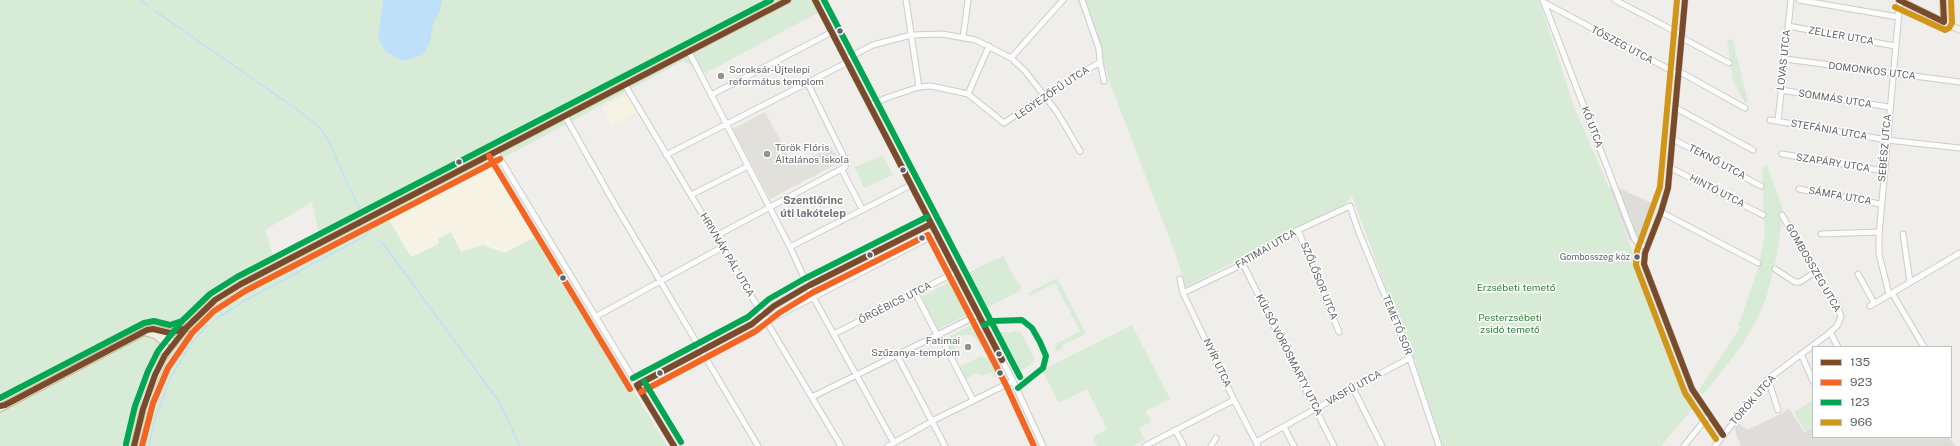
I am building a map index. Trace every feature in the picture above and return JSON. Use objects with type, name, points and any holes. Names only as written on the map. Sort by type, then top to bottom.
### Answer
[{"type":"highway","points":[[2,407],[144,331],[153,329],[173,332],[186,328]]},
{"type":"highway","points":[[144,331],[159,333],[174,343]]},
{"type":"highway","points":[[144,331],[156,335],[162,340],[166,355]]},
{"type":"highway","points":[[166,332],[174,343]]},
{"type":"main road","points":[[134,446],[145,400],[166,355],[186,328],[215,300],[241,284],[788,0]]},
{"type":"main road","points":[[1899,0],[1960,30]]},
{"type":"main road","points":[[1943,0],[1944,22]]},
{"type":"street","points":[[815,0],[1013,381],[1043,446]]},
{"type":"street","points":[[906,0],[919,87]]},
{"type":"street","points":[[963,38],[968,0]]},
{"type":"street","points":[[1011,58],[1063,0]]},
{"type":"street","points":[[1082,0],[1099,48],[1104,80]]},
{"type":"street","name":"TÓSZEG UTCA","points":[[1543,0],[1550,7],[1676,73],[1682,73],[1745,108]]},
{"type":"street","name":"KŐ UTCA","points":[[1543,0],[1635,240],[1639,244],[1647,247]]},
{"type":"street","points":[[1615,0],[1729,63]]},
{"type":"street","points":[[1685,0],[1671,168],[1667,195],[1647,247],[1644,264],[1692,389],[1723,435]]},
{"type":"street","name":"LOVAS UTCA","points":[[1778,121],[1791,0]]},
{"type":"street","points":[[1798,0],[1898,17]]},
{"type":"street","name":"SEBÉSZ UTCA","points":[[1899,0],[1880,204],[1879,254],[1891,293],[1923,346]]},
{"type":"street","name":"ZELLER UTCA","points":[[1788,26],[1895,46]]},
{"type":"street","points":[[711,95],[832,32]]},
{"type":"street","points":[[666,155],[808,84],[873,45],[911,35],[942,34],[976,40],[1011,58],[1045,95],[1080,151]]},
{"type":"street","points":[[870,106],[886,98],[919,87],[931,86],[968,94],[989,46]]},
{"type":"street","points":[[689,52],[790,247],[808,286],[894,443]]},
{"type":"street","name":"DOMONKOS UTCA","points":[[1785,59],[1960,82]]},
{"type":"street","name":"LEGYEZŐFŰ UTCA","points":[[968,94],[1004,123],[1045,95],[1100,62]]},
{"type":"street","points":[[716,236],[842,170],[846,166],[846,161],[808,84]]},
{"type":"street","name":"HRIVNÁK PÁL UTCA","points":[[625,85],[841,446]]},
{"type":"street","name":"SOMMÁS UTCA","points":[[1781,90],[1889,107]]},
{"type":"street","points":[[1676,108],[1753,150]]},
{"type":"street","points":[[565,116],[660,281],[758,446]]},
{"type":"street","name":"STEFÁNIA UTCA","points":[[1770,120],[1887,140],[1960,148]]},
{"type":"street","name":"TEKNŐ UTCA","points":[[1673,139],[1761,186]]},
{"type":"street","points":[[496,152],[674,446]]},
{"type":"street","name":"SZAPÁRY UTCA","points":[[1782,154],[1884,171]]},
{"type":"street","points":[[691,195],[748,166]]},
{"type":"street","name":"HINTÓ UTCA","points":[[1671,168],[1763,215]]},
{"type":"street","points":[[842,170],[862,209]]},
{"type":"street","points":[[790,247],[911,184]]},
{"type":"street","name":"SÁMFA UTCA","points":[[1799,189],[1880,204]]},
{"type":"street","name":"FATIMAI UTCA","points":[[1183,293],[1243,264],[1267,247],[1298,230],[1350,206]]},
{"type":"street","name":"TEMETŐ SOR","points":[[1350,206],[1358,230],[1410,358],[1440,446]]},
{"type":"street","points":[[1661,212],[1758,263]]},
{"type":"street","name":"GOMBOSSZEG UTCA","points":[[1782,215],[1815,272],[1837,304],[1841,314],[1840,322]]},
{"type":"street","points":[[637,385],[752,324],[774,306],[808,286],[931,224]]},
{"type":"street","name":"SZŐLŐSOR UTCA","points":[[1298,230],[1339,332]]},
{"type":"street","points":[[1821,234],[1879,232]]},
{"type":"street","points":[[752,324],[766,321],[936,234]]},
{"type":"street","points":[[1903,234],[1910,282]]},
{"type":"street","points":[[596,317],[719,249]]},
{"type":"street","points":[[1858,274],[1872,305],[1960,253]]},
{"type":"street","name":"KÜLSŐ VÖRÖSMARTY UTCA","points":[[1243,264],[1334,446]]},
{"type":"street","points":[[1775,269],[1795,282],[1800,282],[1815,272]]},
{"type":"street","name":"ŐRGÉBICS UTCA","points":[[834,334],[916,294],[956,272]]},
{"type":"street","name":"NYÍR UTCA","points":[[1180,279],[1183,293],[1234,400],[1257,444]]},
{"type":"street","points":[[916,294],[973,400]]},
{"type":"street","points":[[812,397],[978,315]]},
{"type":"street","name":"TÖRÖK UTCA","points":[[1715,446],[1768,379],[1830,332],[1840,322]]},
{"type":"street","points":[[1830,332],[1837,346]]},
{"type":"street","points":[[1801,354],[1812,379]]},
{"type":"street","points":[[897,355],[945,446]]},
{"type":"street","name":"VASFŰ UTCA","points":[[1257,444],[1353,388],[1410,358]]},
{"type":"street","points":[[1768,379],[1778,410]]},
{"type":"street","points":[[888,446],[973,400],[1013,381]]},
{"type":"street","points":[[1353,388],[1382,446]]},
{"type":"street","points":[[1145,446],[1234,400]]},
{"type":"street","points":[[1684,446],[1709,415]]},
{"type":"street","points":[[1284,427],[1294,446]]},
{"type":"street","points":[[1174,430],[1184,446]]},
{"type":"street","points":[[1211,446],[1216,438]]},
{"type":"shaded area","points":[[627,95],[638,112],[611,126],[602,107]]},
{"type":"shaded area","name":"Török Flóris Általános Iskola","points":[[765,112],[794,166],[831,147],[840,162],[770,199],[733,129]]},
{"type":"shaded area","points":[[496,162],[539,235],[505,253],[483,245],[461,252],[451,232],[439,244],[411,257],[386,215]]},
{"type":"shaded area","points":[[1614,186],[1656,205],[1641,243],[1629,240],[1609,188]]},
{"type":"shaded area","points":[[1789,408],[1804,432],[1812,428],[1812,438],[1949,438],[1956,446],[1741,446],[1735,428],[1738,423],[1747,430],[1781,414]]},
{"type":"green space","points":[[0,0],[826,0],[817,13],[706,73],[683,61],[496,162],[386,215],[411,257],[439,244],[438,239],[451,232],[461,252],[483,245],[505,253],[539,235],[667,446],[0,446]],"holes":[[[312,202],[320,239],[275,262],[265,230]]]},
{"type":"green space","points":[[1077,0],[1539,0],[1574,107],[1609,188],[1649,298],[1688,396],[1691,394],[1697,403],[1661,446],[1442,446],[1415,370],[1417,367],[1415,359],[1412,359],[1352,196],[1344,205],[1186,287],[1175,253],[1110,83],[1094,26]]},
{"type":"green space","points":[[1727,39],[1733,40],[1748,102],[1745,103],[1733,81]]},
{"type":"green space","points":[[883,155],[893,175],[864,188],[855,167]]},
{"type":"green space","points":[[1767,165],[1783,210],[1777,255],[1767,295],[1758,318],[1742,345],[1704,394],[1700,393],[1699,390],[1741,326],[1738,326],[1758,269],[1765,235],[1762,167]]},
{"type":"green space","points":[[1003,256],[1018,284],[1021,285],[1021,290],[982,311],[963,275]]},
{"type":"green space","points":[[1057,278],[1086,334],[1062,345],[1063,348],[1057,351],[1055,348],[1056,344],[1080,331],[1055,283],[1030,296],[1028,293]]},
{"type":"green space","points":[[952,280],[967,312],[966,315],[938,330],[920,298]]},
{"type":"green space","points":[[973,324],[985,347],[981,348],[976,339],[971,335],[963,335],[958,339],[956,345],[955,349],[958,358],[954,363],[943,340]]},
{"type":"green space","points":[[1132,325],[1170,399],[1146,411],[1151,422],[1139,428],[1145,440],[1133,446],[1097,446],[1093,437],[1107,429],[1087,389],[1059,403],[1042,370]]},
{"type":"green space","points":[[1013,331],[1020,332],[1034,358],[1034,362],[1017,373],[1015,373],[997,335],[1001,332],[1010,333]]},
{"type":"green space","points":[[991,355],[1000,375],[994,378],[991,372],[983,375],[976,373],[964,381],[957,368],[981,356],[985,358]]},
{"type":"green space","points":[[1812,401],[1812,427],[1805,431],[1794,412]]},
{"type":"water","points":[[383,0],[442,0],[439,13],[433,24],[430,43],[423,55],[402,61],[386,52],[378,38]]},
{"type":"waterway","points":[[140,0],[149,6]]},
{"type":"waterway","points":[[155,11],[302,113],[321,129],[329,142],[362,215]]},
{"type":"waterway","points":[[216,319],[246,300],[367,235],[370,229],[368,225]]},
{"type":"waterway","points":[[381,241],[498,400],[520,446]]},
{"type":"waterway","points":[[149,446],[155,419],[170,379],[188,348],[207,325]]},
{"type":"transit line","name":"123","points":[[0,398],[144,323],[154,321],[170,325],[182,321],[210,294],[237,277],[771,0]]},
{"type":"transit line","name":"135","points":[[0,406],[5,405],[147,330],[153,329],[170,333],[186,328],[215,300],[241,284],[788,0]]},
{"type":"transit line","name":"135","points":[[815,0],[1002,360]]},
{"type":"transit line","name":"123","points":[[824,0],[1020,377]]},
{"type":"transit line","name":"966","points":[[1677,0],[1660,187],[1637,251],[1636,265],[1685,393],[1716,439]]},
{"type":"transit line","name":"135","points":[[1685,0],[1668,188],[1661,212],[1645,253],[1644,264],[1692,389],[1723,435]]},
{"type":"transit line","name":"135","points":[[1899,0],[1944,22],[1943,0]]},
{"type":"transit line","name":"966","points":[[1895,7],[1945,30],[1949,28],[1952,23],[1951,0]]},
{"type":"transit line","name":"923","points":[[489,156],[630,389]]},
{"type":"transit line","name":"923","points":[[142,446],[153,403],[168,368],[192,333],[214,311],[245,291],[500,159]]},
{"type":"transit line","name":"123","points":[[633,378],[748,317],[769,299],[804,279],[927,217]]},
{"type":"transit line","name":"135","points":[[637,385],[752,324],[774,306],[808,286],[931,224]]},
{"type":"transit line","name":"923","points":[[641,392],[756,331],[779,313],[812,293],[928,235],[1006,385],[1034,446]]},
{"type":"transit line","name":"123","points":[[984,325],[993,321],[1022,320],[1032,328],[1040,342],[1046,356],[1043,368],[1018,388]]},
{"type":"transit line","name":"123","points":[[126,444],[135,406],[148,371],[158,351],[182,321]]},
{"type":"transit line","name":"135","points":[[134,446],[143,409],[155,375],[165,355],[188,326]]},
{"type":"transit line","name":"123","points":[[644,381],[681,442]]},
{"type":"transit line","name":"135","points":[[637,385],[674,446]]},
{"type":"place","name":"Soroksár-Újtelepi református templom","points":[[721,76]]},
{"type":"place","name":"Török Flóris Általános Iskola","points":[[767,154]]},
{"type":"place","name":"Gombosszeg köz","points":[[1637,257]]},
{"type":"place","name":"Fatimai Szűzanya-templom","points":[[968,347]]},
{"type":"district","name":"Szentlőrinc úti lakótelep","points":[[813,207]]},
{"type":"park label","name":"Erzsébeti temető","points":[[1516,288]]},
{"type":"park label","name":"Pesterzsébeti zsidó temető","points":[[1510,324]]}]
